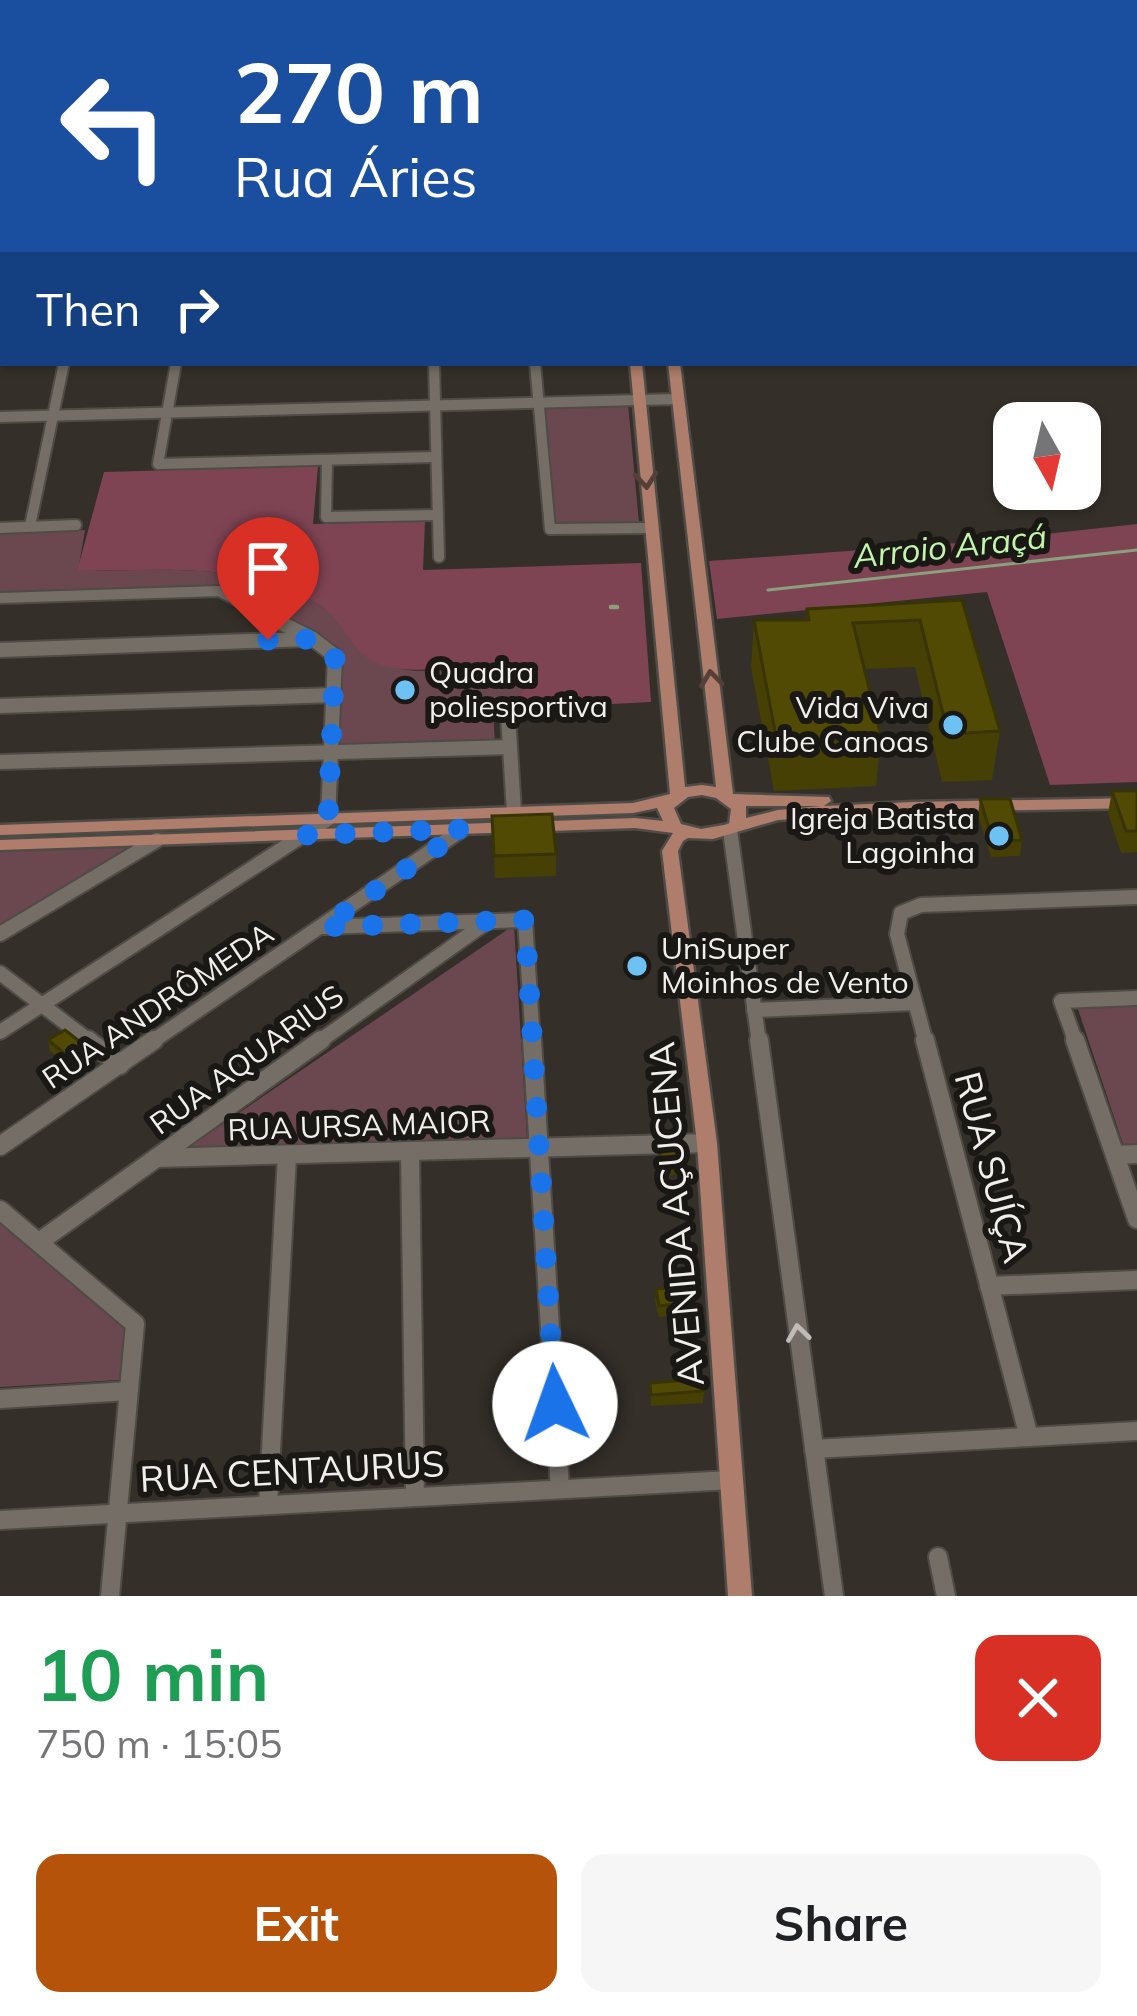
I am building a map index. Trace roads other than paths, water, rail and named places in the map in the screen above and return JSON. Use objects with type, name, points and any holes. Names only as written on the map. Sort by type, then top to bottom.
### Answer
[{"type":"main road","points":[[636,366],[674,797],[665,814],[679,830]]},
{"type":"main road","points":[[674,366],[729,798],[740,816],[733,827]]},
{"type":"main road","points":[[0,830],[633,808],[701,790],[729,798],[1137,791]]},
{"type":"main road","points":[[0,845],[624,824],[708,836],[805,813],[1137,803]]},
{"type":"main road","points":[[624,824],[670,851],[679,830]]},
{"type":"main road","name":"AVENIDA AÇUCENA","points":[[670,851],[707,1143],[740,1596]]},
{"type":"street","points":[[587,0],[617,0]]},
{"type":"street","points":[[30,526],[63,366]]},
{"type":"street","points":[[176,366],[158,464],[436,457]]},
{"type":"street","points":[[434,366],[439,557]]},
{"type":"street","points":[[535,366],[550,529],[650,528]]},
{"type":"street","points":[[0,417],[678,399]]},
{"type":"street","points":[[327,460],[326,517],[438,514]]},
{"type":"street","points":[[0,528],[76,525]]},
{"type":"street","points":[[0,598],[219,591],[313,639],[335,656],[328,819],[0,1033]]},
{"type":"street","points":[[0,650],[313,639]]},
{"type":"street","points":[[0,706],[334,695]]},
{"type":"street","points":[[508,715],[514,812]]},
{"type":"street","points":[[0,762],[510,747]]},
{"type":"street","points":[[733,827],[833,1596]]},
{"type":"street","name":"RUA ANDRÔMEDA","points":[[0,1146],[464,829]]},
{"type":"street","points":[[0,934],[157,840]]},
{"type":"street","name":"RUA SUÍÇA","points":[[1029,1437],[897,934],[902,913],[921,905],[1137,897]]},
{"type":"street","points":[[323,927],[525,920],[560,1489]]},
{"type":"street","name":"RUA AQUARIUS","points":[[39,1242],[488,922]]},
{"type":"street","points":[[0,974],[120,1065]]},
{"type":"street","points":[[1137,998],[1061,1001],[1137,1219]]},
{"type":"street","points":[[754,1010],[914,1003]]},
{"type":"street","name":"RUA URSA MAIOR","points":[[156,1158],[707,1143]]},
{"type":"street","points":[[410,1152],[415,1497]]},
{"type":"street","points":[[1115,1155],[1137,1154]]},
{"type":"street","points":[[268,1505],[286,1156]]},
{"type":"street","points":[[0,1210],[135,1324],[110,1596]]},
{"type":"street","points":[[989,1286],[1137,1280]]},
{"type":"street","points":[[0,1399],[128,1390]]},
{"type":"street","points":[[814,1449],[1137,1431]]},
{"type":"street","name":"RUA CENTAURUS","points":[[0,1520],[731,1480]]},
{"type":"street","points":[[938,1557],[946,1596]]},
{"type":"waterway","name":"Arroio Araçá","points":[[768,590],[1137,550]]},
{"type":"waterway","name":"Arroio Araçá","points":[[611,607],[617,607]]},
{"type":"place","name":"Quadra poliesportiva","points":[[405,690]]},
{"type":"place","name":"Vida Viva Clube Canoas","points":[[953,725]]},
{"type":"place","name":"Igreja Batista Lagoinha","points":[[999,836]]},
{"type":"place","name":"UniSuper Moinhos de Vento","points":[[637,966]]}]
